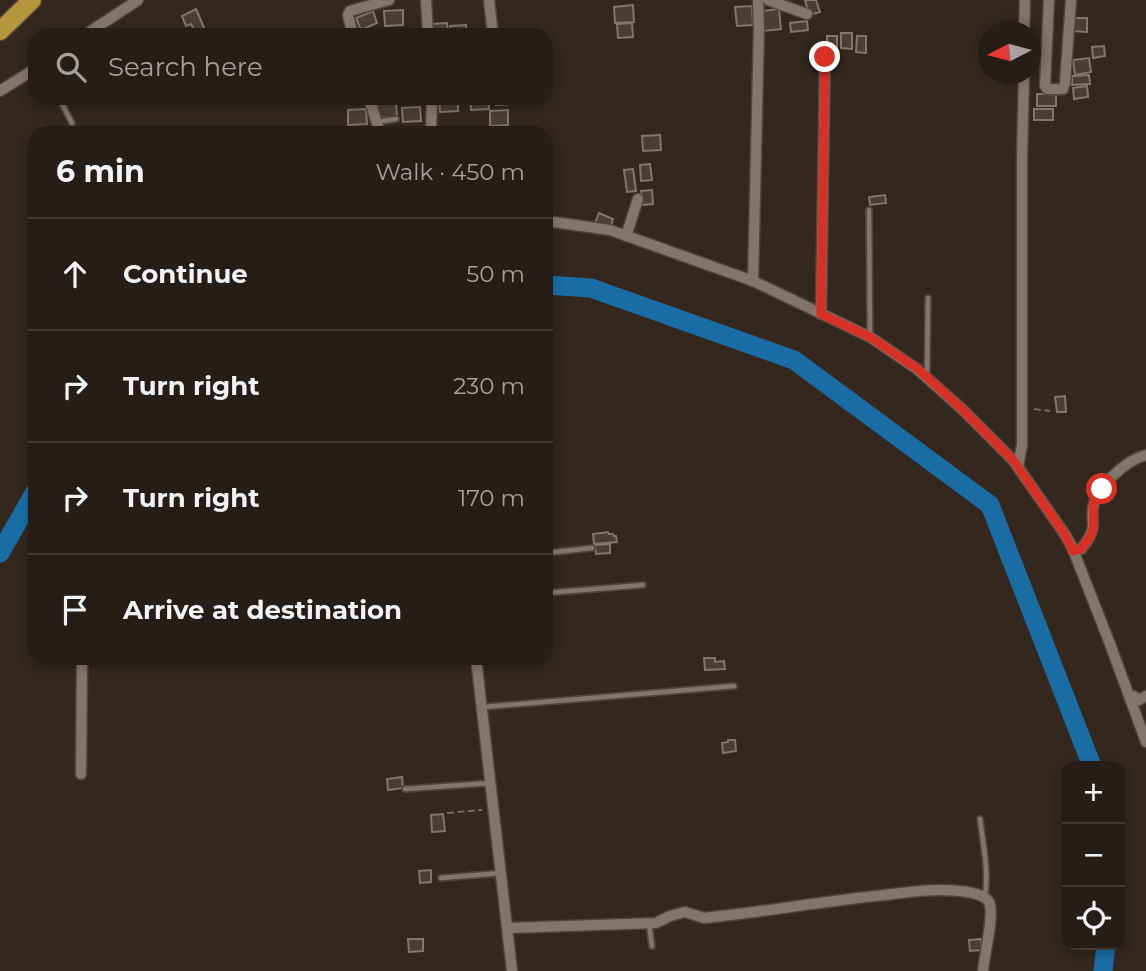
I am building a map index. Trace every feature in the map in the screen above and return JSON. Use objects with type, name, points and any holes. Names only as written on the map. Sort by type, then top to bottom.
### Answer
[{"type":"highway","points":[[0,31],[32,0]]},
{"type":"street","points":[[96,28],[138,0]]},
{"type":"street","points":[[351,28],[348,15],[350,11],[389,0]]},
{"type":"street","points":[[426,0],[428,28]]},
{"type":"street","points":[[489,0],[492,28]]},
{"type":"street","points":[[753,281],[758,0]]},
{"type":"street","points":[[768,0],[807,14]]},
{"type":"street","points":[[1024,21],[1025,0]]},
{"type":"street","points":[[1049,0],[1045,86],[1047,89],[1060,90],[1065,83],[1071,0]]},
{"type":"street","points":[[821,314],[825,57]]},
{"type":"street","points":[[0,91],[28,73]]},
{"type":"street","points":[[1018,467],[1022,445],[1024,84]]},
{"type":"street","points":[[371,105],[377,126]]},
{"type":"street","points":[[431,126],[432,105]]},
{"type":"street","points":[[626,236],[638,199]]},
{"type":"street","points":[[553,222],[610,230],[753,281],[870,337],[918,369],[962,409],[1018,467],[1064,533],[1111,643],[1146,742]]},
{"type":"street","points":[[1073,551],[1081,549],[1092,533],[1095,498],[1110,477],[1131,461],[1146,455]]},
{"type":"street","points":[[80,774],[82,665]]},
{"type":"street","points":[[478,665],[512,971]]},
{"type":"street","points":[[1129,696],[1139,700],[1146,696]]},
{"type":"street","points":[[508,928],[656,923],[685,912],[697,917],[712,918],[922,890],[965,892],[985,897],[990,904],[991,921],[983,971]]},
{"type":"lane","points":[[63,105],[72,124]]},
{"type":"lane","points":[[376,122],[396,119]]},
{"type":"lane","points":[[870,210],[870,337]]},
{"type":"lane","points":[[927,378],[928,298]]},
{"type":"lane","points":[[553,552],[592,548]]},
{"type":"lane","points":[[553,592],[643,585]]},
{"type":"lane","points":[[482,707],[734,686]]},
{"type":"lane","points":[[405,789],[491,783]]},
{"type":"lane","points":[[980,819],[986,866],[985,897]]},
{"type":"lane","points":[[441,878],[502,873]]},
{"type":"lane","points":[[649,923],[652,946]]},
{"type":"path","points":[[1022,407],[1049,411]]},
{"type":"path","points":[[447,813],[494,809]]},
{"type":"building","points":[[805,0],[816,0],[820,12],[809,15]]},
{"type":"building","points":[[633,5],[634,22],[615,23],[614,7]]},
{"type":"building","points":[[752,6],[753,25],[737,26],[735,7]]},
{"type":"building","points":[[196,9],[204,28],[193,28],[191,24],[186,26],[182,16]]},
{"type":"building","points":[[779,9],[781,29],[763,31],[761,11]]},
{"type":"building","points":[[403,10],[403,25],[385,26],[384,11]]},
{"type":"building","points":[[373,11],[377,23],[360,28],[356,18]]},
{"type":"building","points":[[1073,18],[1087,18],[1087,32],[1072,31]]},
{"type":"building","points":[[807,21],[808,30],[791,32],[790,23]]},
{"type":"building","points":[[447,23],[447,28],[429,28],[429,24]]},
{"type":"building","points":[[632,23],[633,37],[618,38],[617,24]]},
{"type":"building","points":[[466,25],[466,28],[450,28]]},
{"type":"building","points":[[841,33],[852,33],[852,49],[841,48]]},
{"type":"building","points":[[827,36],[837,36],[837,52],[827,52]]},
{"type":"building","points":[[857,36],[866,36],[866,53],[856,52]]},
{"type":"building","points":[[1104,46],[1105,56],[1093,58],[1092,47]]},
{"type":"building","points":[[1089,58],[1091,72],[1075,75],[1073,60]]},
{"type":"building","points":[[1089,75],[1090,84],[1072,85],[1072,76]]},
{"type":"building","points":[[1087,86],[1088,97],[1074,99],[1073,88]]},
{"type":"building","points":[[1037,94],[1056,94],[1056,106],[1037,106]]},
{"type":"building","points":[[378,105],[396,105],[397,117],[378,118]]},
{"type":"building","points":[[440,105],[458,105],[458,111],[440,112]]},
{"type":"building","points":[[471,105],[489,105],[489,109],[471,110]]},
{"type":"building","points":[[420,107],[421,121],[403,122],[402,108]]},
{"type":"building","points":[[366,109],[367,124],[348,125],[348,110]]},
{"type":"building","points":[[1034,109],[1053,109],[1053,120],[1034,120]]},
{"type":"building","points":[[508,110],[508,125],[490,126],[490,111]]},
{"type":"building","points":[[660,135],[661,150],[643,151],[642,136]]},
{"type":"building","points":[[650,164],[652,180],[641,181],[640,165]]},
{"type":"building","points":[[633,169],[636,191],[627,192],[624,170]]},
{"type":"building","points":[[652,190],[653,204],[643,205],[641,191]]},
{"type":"building","points":[[885,195],[886,203],[870,205],[869,197]]},
{"type":"building","points":[[599,213],[613,219],[610,229],[595,223]]},
{"type":"building","points":[[1065,396],[1066,412],[1057,412],[1055,397]]},
{"type":"building","points":[[608,532],[616,536],[617,542],[594,544],[593,534]]},
{"type":"building","points":[[610,544],[610,553],[596,554],[595,545]]},
{"type":"building","points":[[704,658],[715,658],[715,662],[724,661],[725,669],[705,670]]},
{"type":"building","points":[[735,740],[736,751],[723,753],[722,743]]},
{"type":"building","points":[[402,777],[403,788],[388,790],[387,779]]},
{"type":"building","points":[[443,814],[445,831],[432,832],[431,815]]},
{"type":"building","points":[[431,870],[431,882],[420,883],[419,871]]},
{"type":"building","points":[[408,939],[423,939],[423,951],[409,952]]},
{"type":"building","points":[[981,939],[982,950],[970,951],[969,940]]},
{"type":"waterway","points":[[553,285],[591,288],[794,360],[990,505],[1090,761]]},
{"type":"waterway","points":[[0,553],[28,504]]},
{"type":"waterway","points":[[1103,971],[1105,950]]},
{"type":"route","points":[[825,57],[821,314],[870,337],[918,369],[962,409],[1013,460],[1064,533],[1073,551],[1081,549],[1092,533],[1093,506],[1102,489]]}]
